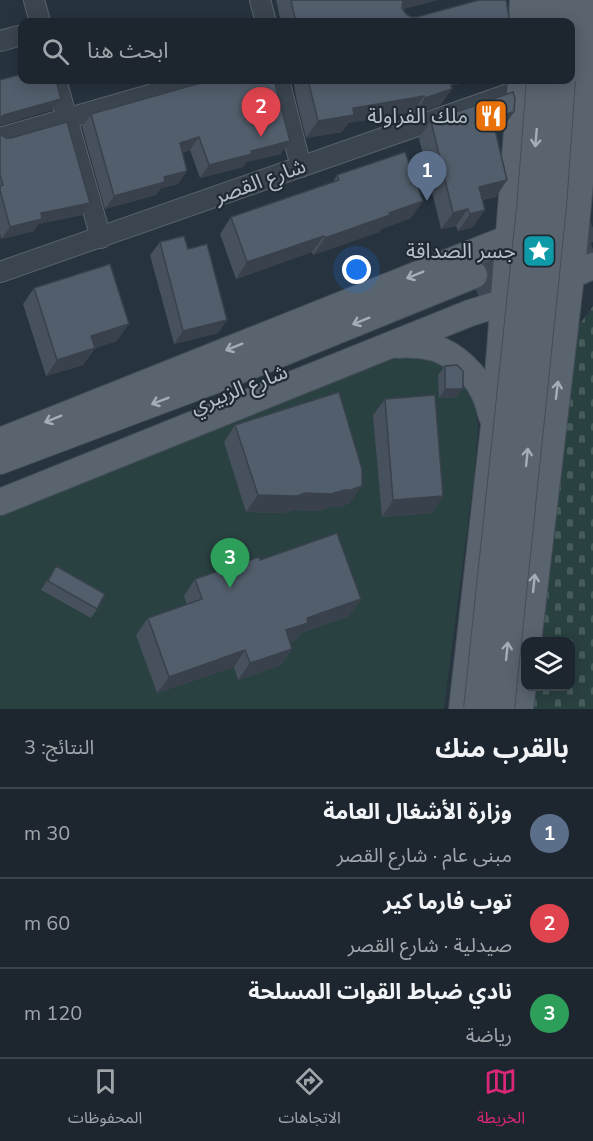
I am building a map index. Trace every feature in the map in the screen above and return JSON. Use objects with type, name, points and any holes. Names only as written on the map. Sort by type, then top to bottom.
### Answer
[{"type":"main road","points":[[522,18],[523,0]]},
{"type":"main road","points":[[545,18],[547,0]]},
{"type":"main road","points":[[566,18],[567,0]]},
{"type":"main road","points":[[529,637],[582,271],[589,137],[589,0]]},
{"type":"main road","points":[[462,709],[494,426],[509,238],[527,84]]},
{"type":"main road","points":[[477,709],[530,209],[527,84]]},
{"type":"main road","points":[[501,709],[553,206],[562,84]]},
{"type":"main road","points":[[0,441],[509,238],[585,204]]},
{"type":"main road","points":[[505,302],[539,256],[585,204]]},
{"type":"main road","points":[[509,238],[539,256],[582,271]]},
{"type":"main road","points":[[0,502],[470,313],[505,302],[582,271]]},
{"type":"main road","name":"شارع الزبيري","points":[[0,461],[476,285],[0,483]]},
{"type":"main road","points":[[391,345],[414,344],[436,349],[457,360],[473,375],[485,395],[494,426]]},
{"type":"main road","points":[[520,709],[522,691]]},
{"type":"street","points":[[34,0],[39,18]]},
{"type":"street","points":[[260,0],[265,18]]},
{"type":"street","points":[[0,41],[18,36]]},
{"type":"street","points":[[57,84],[101,238]]},
{"type":"street","points":[[0,138],[187,84]]},
{"type":"street","points":[[280,84],[301,167]]},
{"type":"street","name":"شارع القصر","points":[[0,272],[301,167],[524,84]]},
{"type":"green space","points":[[593,306],[593,709],[527,709],[529,691],[575,691],[575,637],[534,637],[574,332]]},
{"type":"green space","points":[[415,351],[442,357],[475,394],[478,429],[474,477],[444,709],[0,709],[0,513],[355,371]]},
{"type":"building","points":[[291,0],[403,0],[402,8],[406,14],[417,17],[479,0],[506,0],[509,18],[295,18]]},
{"type":"building","points":[[18,75],[18,84],[57,84],[61,99],[0,118],[0,80]]},
{"type":"building","points":[[197,84],[275,84],[290,141],[209,165],[199,137],[180,143],[187,171],[164,177],[165,182],[114,196],[91,114]]},
{"type":"building","points":[[309,84],[451,84],[452,89],[425,98],[424,96],[353,108],[354,115],[318,121]]},
{"type":"building","points":[[513,92],[514,112],[492,117],[507,180],[479,187],[485,210],[470,214],[468,209],[453,213],[431,121]]},
{"type":"building","points":[[67,122],[90,203],[41,213],[42,219],[10,227],[0,190],[0,186],[3,185],[0,175],[0,134],[11,138]]},
{"type":"building","points":[[405,152],[423,201],[325,238],[324,236],[247,262],[231,217],[339,180],[337,175]]},
{"type":"building","points":[[184,236],[188,249],[207,244],[227,320],[183,331],[160,242]]},
{"type":"building","points":[[110,264],[129,324],[91,336],[95,348],[57,360],[34,288]]},
{"type":"building","points":[[457,365],[463,371],[463,389],[445,389],[445,366]]},
{"type":"building","points":[[339,392],[362,469],[362,486],[331,494],[258,495],[235,425]]},
{"type":"building","points":[[435,395],[443,496],[393,500],[385,399]]},
{"type":"building","points":[[337,533],[361,599],[307,618],[308,623],[286,630],[292,649],[250,663],[245,650],[169,677],[148,618],[202,599],[195,579],[259,557],[260,560]]},
{"type":"building","points":[[56,566],[105,594],[97,609],[48,581]]},
{"type":"tunnel","points":[[474,275],[593,228]]},
{"type":"tunnel","points":[[478,295],[593,249]]},
{"type":"place","name":"ملك الفراولة","points":[[491,116]]},
{"type":"place","name":"توب فارما كير","points":[[261,137]]},
{"type":"place","name":"وزارة الأشغال العامة","points":[[427,201]]},
{"type":"place","name":"جسر الصداقة","points":[[539,251]]},
{"type":"place","name":"نادي ضباط القوات المسلحة","points":[[230,588]]}]
